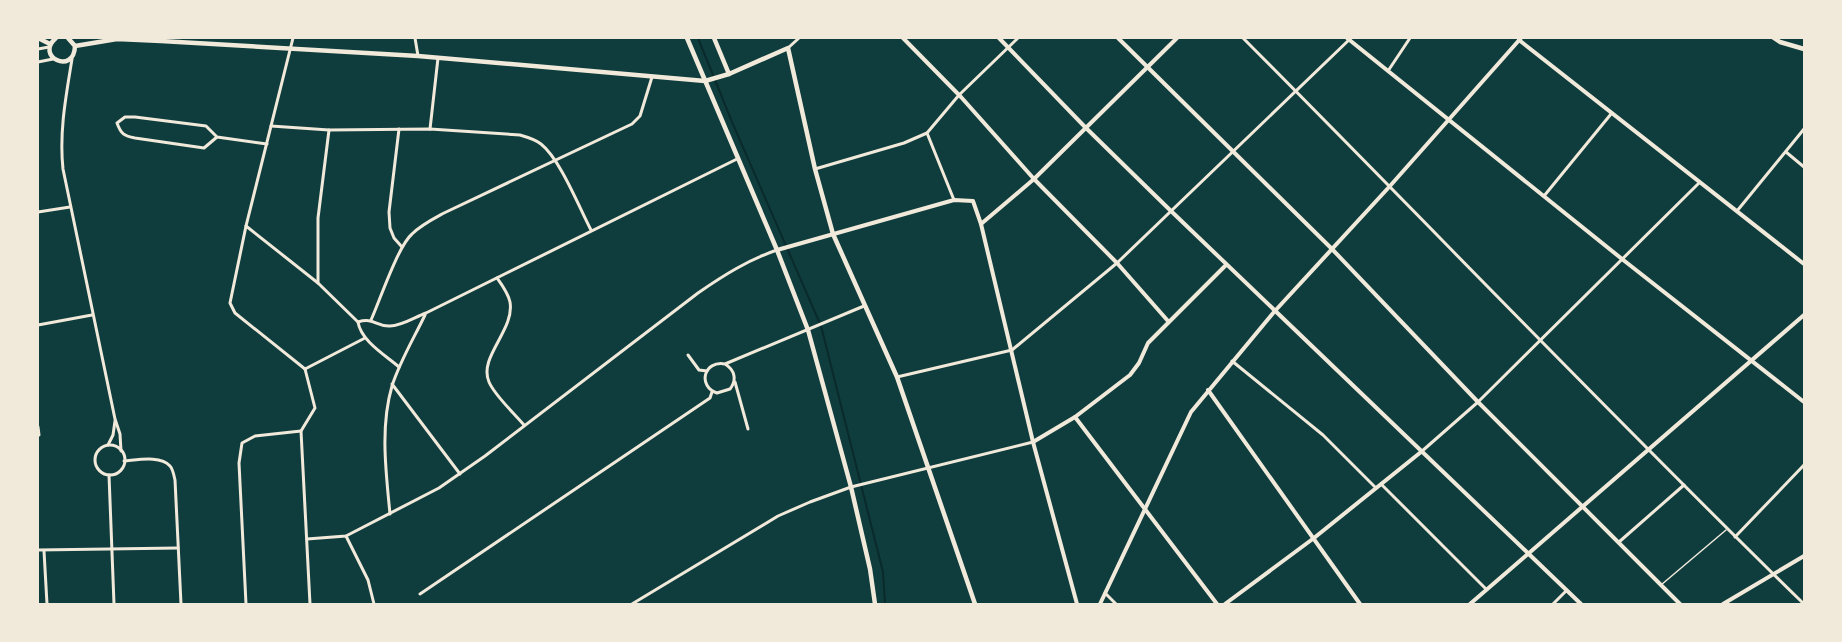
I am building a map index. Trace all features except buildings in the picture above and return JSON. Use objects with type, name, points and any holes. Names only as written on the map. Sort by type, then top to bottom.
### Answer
[{"type":"main road","points":[[38,38],[50,45],[54,58],[65,61],[72,57],[75,46]]},
{"type":"main road","points":[[50,45],[56,38]]},
{"type":"main road","points":[[68,38],[75,46]]},
{"type":"main road","points":[[687,38],[777,250],[808,330],[851,487],[870,569],[875,604]]},
{"type":"main road","points":[[714,38],[729,74]]},
{"type":"main road","points":[[1774,38],[1804,49]]},
{"type":"main road","points":[[75,46],[117,39],[290,48],[418,56],[705,81],[729,74],[788,48],[815,169],[834,234],[897,377],[975,604]]},
{"type":"street","points":[[292,38],[246,226],[230,303],[232,309],[305,369],[315,408],[301,430],[310,604]]},
{"type":"street","points":[[415,38],[418,56]]},
{"type":"street","points":[[788,48],[799,38]]},
{"type":"street","points":[[903,38],[959,95],[1034,179],[1117,263],[1168,321]]},
{"type":"street","points":[[999,38],[1085,127],[1226,265],[1581,604]]},
{"type":"street","points":[[815,169],[904,143],[927,133],[959,95],[1018,38]]},
{"type":"street","points":[[1118,38],[1331,248],[1478,402],[1680,604]]},
{"type":"street","points":[[981,224],[1034,179],[1177,38]]},
{"type":"street","points":[[1243,38],[1539,341],[1804,604]]},
{"type":"street","points":[[897,377],[1012,350],[1117,263],[1349,38],[1622,259],[1804,402]]},
{"type":"street","points":[[1388,71],[1410,38]]},
{"type":"street","points":[[1100,604],[1191,412],[1232,361],[1331,248],[1390,186],[1520,39],[1611,114],[1804,264]]},
{"type":"street","points":[[38,50],[50,45]]},
{"type":"street","points":[[72,57],[61,147],[70,207],[124,461],[121,469],[109,475],[100,472],[95,458],[99,449],[108,445],[113,435],[115,419]]},
{"type":"street","points":[[38,62],[54,58]]},
{"type":"street","points":[[430,129],[438,58]]},
{"type":"street","points":[[371,320],[402,247],[410,235],[422,225],[632,124],[640,116],[652,77]]},
{"type":"street","points":[[1544,196],[1611,114]]},
{"type":"street","points":[[217,137],[204,148],[125,136],[117,123],[125,117],[135,117],[206,126],[217,137],[267,144]]},
{"type":"street","points":[[272,126],[330,130],[430,129],[520,135],[532,138],[543,145],[556,161],[591,230]]},
{"type":"street","points":[[399,129],[390,228],[394,238],[402,247]]},
{"type":"street","points":[[1737,211],[1804,129]]},
{"type":"street","points":[[318,283],[318,218],[330,130]]},
{"type":"street","points":[[927,133],[954,200]]},
{"type":"street","points":[[1786,152],[1804,166]]},
{"type":"street","points":[[358,322],[371,320],[391,326],[426,313],[737,159]]},
{"type":"street","points":[[1225,604],[1377,488],[1478,402],[1699,183]]},
{"type":"street","points":[[308,539],[346,536],[439,488],[706,287],[751,259],[954,200],[974,201],[1077,604]]},
{"type":"street","points":[[38,212],[70,207]]},
{"type":"street","points":[[246,226],[318,283],[358,322],[359,331],[365,338],[399,367]]},
{"type":"street","points":[[632,604],[778,516],[810,502],[851,487],[1034,442],[1075,417],[1130,375],[1139,363],[1148,343],[1226,265]]},
{"type":"street","points":[[497,278],[510,304],[510,314],[489,360],[487,372],[489,382],[495,391],[524,425]]},
{"type":"street","points":[[734,381],[726,392],[712,392],[706,385],[707,371],[714,364],[724,364],[866,305]]},
{"type":"street","points":[[390,514],[385,447],[388,401],[399,367],[426,313]]},
{"type":"street","points":[[38,325],[93,315]]},
{"type":"street","points":[[1470,604],[1804,315]]},
{"type":"street","points":[[305,369],[365,338]]},
{"type":"street","points":[[688,355],[699,370],[707,371]]},
{"type":"street","points":[[1232,361],[1323,435],[1377,488]]},
{"type":"street","points":[[724,364],[732,370],[748,429]]},
{"type":"street","points":[[392,384],[460,474]]},
{"type":"street","points":[[1208,390],[1360,604]]},
{"type":"street","points":[[420,594],[710,398],[712,392]]},
{"type":"street","points":[[1075,417],[1217,604]]},
{"type":"street","points":[[38,427],[39,435]]},
{"type":"street","points":[[246,604],[239,451],[246,439],[301,430]]},
{"type":"street","points":[[108,445],[122,451]]},
{"type":"street","points":[[124,461],[164,461],[172,468],[175,480],[181,604]]},
{"type":"street","points":[[1735,537],[1804,465]]},
{"type":"street","points":[[109,475],[114,604]]},
{"type":"street","points":[[1381,484],[1487,590]]},
{"type":"street","points":[[1619,542],[1684,485]]},
{"type":"street","points":[[346,536],[368,580],[374,604]]},
{"type":"street","points":[[38,550],[178,548]]},
{"type":"street","points":[[44,551],[47,604]]},
{"type":"street","points":[[1724,604],[1804,556]]},
{"type":"street","points":[[1553,604],[1566,591]]},
{"type":"street","points":[[1105,593],[1116,604]]},
{"type":"lane","points":[[1661,585],[1727,529]]},
{"type":"waterway","points":[[698,38],[821,326],[883,572],[885,604]]}]
